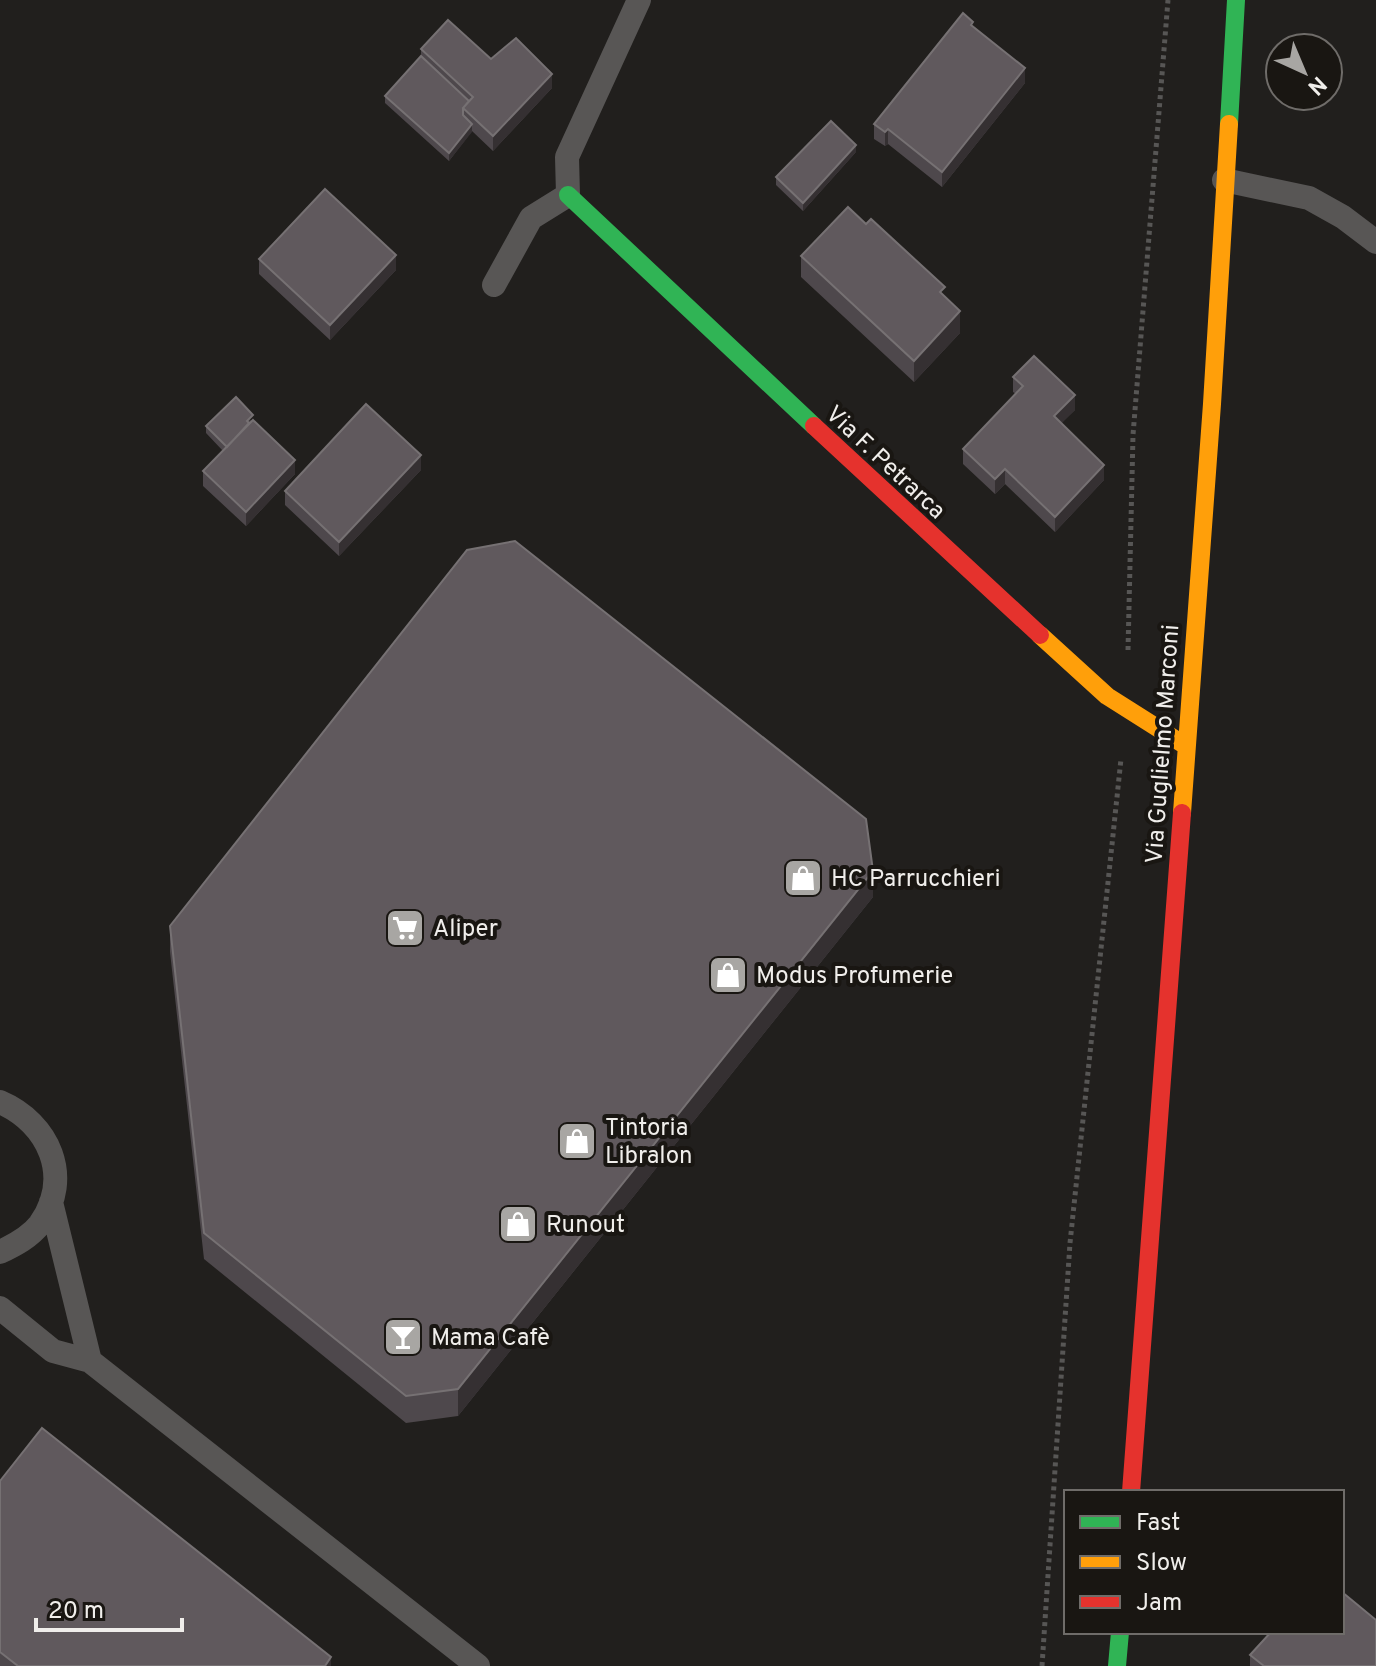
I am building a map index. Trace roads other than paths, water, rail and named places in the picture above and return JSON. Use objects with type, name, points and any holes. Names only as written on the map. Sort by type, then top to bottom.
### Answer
[{"type":"street","name":"Via Guglielmo Marconi","points":[[1131,1490],[1212,404],[1236,0]]},
{"type":"street","name":"Via F. Petrarca","points":[[568,195],[896,504],[1107,696],[1186,746]]},
{"type":"street","points":[[1117,1666],[1120,1634]]},
{"type":"lane","points":[[494,285],[531,218],[568,195],[567,157],[639,0]]},
{"type":"lane","points":[[1224,180],[1309,198],[1343,217],[1376,242]]},
{"type":"lane","points":[[0,1102],[23,1114],[41,1131],[52,1153],[55,1178],[51,1202],[39,1224],[22,1241],[0,1252]]},
{"type":"lane","points":[[51,1202],[90,1361]]},
{"type":"lane","points":[[0,1308],[53,1351],[90,1361],[478,1666]]},
{"type":"place","name":"HC Parrucchieri","points":[[803,878]]},
{"type":"place","name":"Aliper","points":[[405,928]]},
{"type":"place","name":"Modus Profumerie","points":[[728,975]]},
{"type":"place","name":"Tintoria Libralon","points":[[577,1141]]},
{"type":"place","name":"Runout","points":[[518,1224]]},
{"type":"place","name":"Mama Cafè","points":[[403,1337]]}]
